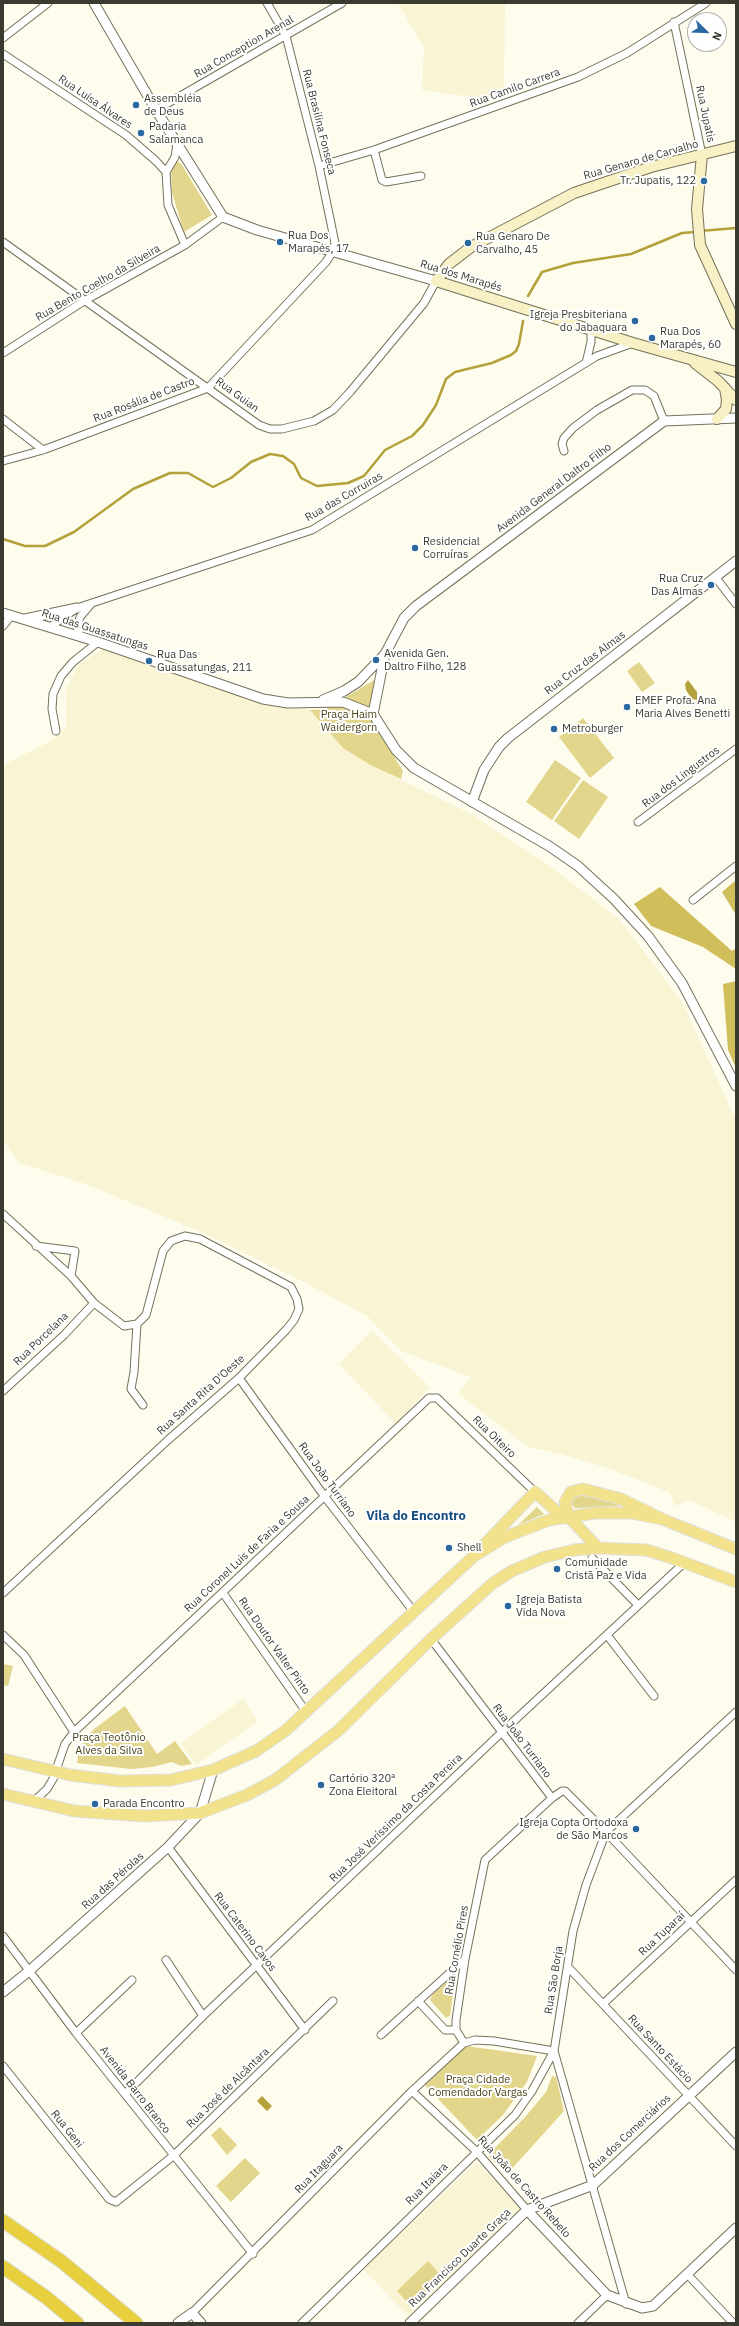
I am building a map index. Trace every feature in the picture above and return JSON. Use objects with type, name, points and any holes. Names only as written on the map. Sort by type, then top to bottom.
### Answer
[{"type":"highway","points":[[3,2221],[61,2261],[136,2323]]},
{"type":"highway","points":[[3,2267],[47,2298],[77,2323]]},
{"type":"main road","name":"Rua Genaro de Carvalho","points":[[436,281],[449,264],[472,247],[574,192],[651,168],[736,146]]},
{"type":"main road","name":"Rua Jupatis","points":[[702,155],[697,220],[700,245],[736,324]]},
{"type":"main road","name":"Rua dos Marapés","points":[[436,281],[692,361]]},
{"type":"main road","points":[[692,361],[716,365],[736,372]]},
{"type":"main road","points":[[692,361],[725,388],[736,400]]},
{"type":"main road","points":[[717,419],[726,409],[727,400],[725,388]]},
{"type":"main road","points":[[566,1516],[565,1502],[567,1496],[576,1490],[583,1489],[621,1499],[662,1519],[736,1549]]},
{"type":"main road","points":[[3,1759],[56,1772],[120,1781],[151,1782],[171,1780],[214,1770],[256,1750],[285,1731],[307,1713],[474,1556],[534,1492],[566,1516],[595,1553]]},
{"type":"main road","points":[[474,1556],[516,1532],[566,1516],[615,1512],[662,1519]]},
{"type":"main road","points":[[3,1794],[33,1802],[85,1812],[145,1816],[200,1813],[247,1795],[275,1780],[301,1761],[338,1730],[471,1600],[512,1571],[545,1557],[574,1550],[595,1553],[646,1550],[685,1562],[736,1582]]},
{"type":"street","points":[[3,38],[48,3]]},
{"type":"street","points":[[94,3],[156,110],[223,217],[185,245],[168,205],[166,172],[175,157],[177,144]]},
{"type":"street","name":"Rua Brasilina Fonseca","points":[[267,3],[286,36],[320,166],[335,243],[333,251]]},
{"type":"street","name":"Rua Conception Arenal","points":[[156,110],[342,3]]},
{"type":"street","name":"Rua Camilo Carrera","points":[[320,166],[374,150],[578,77],[627,53],[706,3]]},
{"type":"street","name":"Rua Jupatis","points":[[674,22],[702,155]]},
{"type":"street","name":"Rua Luísa Álvares","points":[[3,54],[126,135],[156,161],[166,172]]},
{"type":"street","points":[[374,150],[382,180],[386,182],[420,176]]},
{"type":"street","name":"Rua dos Marapés","points":[[223,217],[257,230],[436,281]]},
{"type":"street","name":"Rua Guian","points":[[3,242],[259,424],[270,429],[282,429],[314,421],[333,410],[350,392],[424,303],[436,281]]},
{"type":"street","name":"Rua Bento Coelho da Silveira","points":[[3,353],[84,301],[185,245]]},
{"type":"street","name":"Rua Rosália de Castro","points":[[3,461],[43,450],[208,388],[320,268],[333,251]]},
{"type":"street","points":[[586,363],[592,342],[591,329]]},
{"type":"street","name":"Rua das Corruiras","points":[[50,627],[77,608],[312,530],[586,363],[633,343]]},
{"type":"street","points":[[564,451],[562,444],[564,438],[573,428],[597,410],[632,390],[642,390],[654,396],[664,421],[736,418]]},
{"type":"street","points":[[3,419],[43,450]]},
{"type":"street","name":"Avenida General Daltro Filho","points":[[373,714],[385,654],[404,618],[416,606],[664,421]]},
{"type":"street","name":"Rua Cruz das Almas","points":[[472,802],[484,770],[499,747],[508,738],[736,561]]},
{"type":"street","points":[[716,578],[736,604]]},
{"type":"street","points":[[80,636],[77,627],[80,617],[91,604]]},
{"type":"street","points":[[23,619],[77,608]]},
{"type":"street","points":[[3,626],[8,614]]},
{"type":"street","name":"Rua das Guassatungas","points":[[8,614],[80,636],[263,699],[288,703],[319,702]]},
{"type":"street","points":[[56,731],[53,701],[61,676],[73,662],[98,642]]},
{"type":"street","points":[[319,702],[344,692],[358,682],[385,654]]},
{"type":"street","points":[[319,702],[343,702],[373,714],[396,750],[414,768],[549,846],[578,866],[614,899],[648,936],[682,983],[736,1086]]},
{"type":"street","name":"Rua dos Lingustros","points":[[638,822],[736,750]]},
{"type":"street","points":[[693,900],[736,866]]},
{"type":"street","points":[[3,1214],[36,1246],[71,1276],[94,1303],[124,1326],[137,1324],[134,1372],[131,1389],[143,1405]]},
{"type":"street","name":"Rua Santa Rita D'Oeste","points":[[3,1593],[179,1431],[239,1378],[294,1320],[299,1309],[291,1287],[200,1240],[185,1236],[178,1237],[165,1246],[146,1315],[137,1324]]},
{"type":"street","points":[[36,1246],[75,1250],[71,1276]]},
{"type":"street","name":"Rua Porcelana","points":[[3,1391],[64,1335],[94,1303]]},
{"type":"street","name":"Rua João Turriano","points":[[239,1378],[325,1497],[414,1612]]},
{"type":"street","name":"Rua Coronel Luis de Faria e Sousa","points":[[33,1802],[47,1789],[56,1772],[65,1744],[74,1732],[429,1398],[437,1398]]},
{"type":"street","name":"Rua Oiteiro","points":[[437,1398],[534,1492]]},
{"type":"street","points":[[595,1553],[638,1605]]},
{"type":"street","name":"Rua José Veríssimo da Costa Pereira","points":[[125,2094],[256,1966],[685,1562]]},
{"type":"street","name":"Rua Doutor Valter Pinto","points":[[222,1593],[307,1713]]},
{"type":"street","points":[[3,1635],[24,1655],[74,1732]]},
{"type":"street","points":[[607,1635],[654,1696]]},
{"type":"street","name":"Rua João Turriano","points":[[431,1639],[552,1798]]},
{"type":"street","name":"Rua São Borja","points":[[626,2304],[554,2051],[573,1931],[586,1885],[606,1832],[736,1712]]},
{"type":"street","name":"Rua das Pérolas","points":[[3,1992],[29,1971],[168,1847],[200,1813],[214,1770]]},
{"type":"street","points":[[552,1798],[565,1791],[606,1832],[736,1970]]},
{"type":"street","name":"Rua Cornélio Pires","points":[[456,2030],[465,1959],[485,1860],[552,1798]]},
{"type":"street","name":"Rua Caterino Cavos","points":[[168,1847],[305,2030]]},
{"type":"street","name":"Rua Tuparaí","points":[[603,2004],[736,1880]]},
{"type":"street","name":"Avenida Barro Branco","points":[[3,1936],[76,2033],[253,2254]]},
{"type":"street","points":[[380,2035],[465,1959]]},
{"type":"street","points":[[166,1960],[204,2016]]},
{"type":"street","name":"Rua Santo Estácio","points":[[568,1967],[736,2146]]},
{"type":"street","points":[[76,2033],[132,1980]]},
{"type":"street","points":[[418,2000],[445,2030],[456,2030],[464,2043],[475,2040],[494,2040],[554,2051]]},
{"type":"street","name":"Rua José de Alcântara","points":[[116,2202],[173,2156],[334,2001]]},
{"type":"street","name":"Rua Itaguara","points":[[184,2323],[192,2313],[253,2254],[412,2091],[464,2043]]},
{"type":"street","name":"Rua Itaiara","points":[[302,2323],[476,2151],[515,2115],[532,2091],[554,2051]]},
{"type":"street","name":"Rua dos Comerciários","points":[[527,2210],[593,2185],[736,2052]]},
{"type":"street","name":"Rua Geni","points":[[3,2066],[109,2199],[116,2202]]},
{"type":"street","name":"Rua João de Castro Rebelo","points":[[412,2091],[476,2151],[527,2210],[607,2295],[616,2300],[626,2304],[648,2308],[688,2275],[736,2228]]},
{"type":"street","name":"Rua Francisco Duarte Graça","points":[[410,2323],[527,2210]]},
{"type":"street","points":[[688,2275],[733,2323]]},
{"type":"street","points":[[578,2323],[607,2295]]},
{"type":"street","points":[[192,2313],[201,2323]]},
{"type":"street","name":"Rua Itaguara","points":[[178,2323],[192,2313]]},
{"type":"shaded area","points":[[398,3],[505,3],[504,94],[493,100],[422,90],[424,48]]},
{"type":"shaded area","points":[[104,648],[271,702],[310,710],[343,748],[372,766],[471,814],[547,864],[619,919],[682,1002],[736,1120],[736,1522],[689,1500],[675,1506],[669,1492],[610,1469],[561,1454],[528,1447],[458,1393],[471,1377],[401,1351],[367,1316],[296,1278],[204,1233],[83,1183],[19,1163],[3,1140],[3,769],[7,763],[49,742],[66,728],[66,690],[78,665]]},
{"type":"shaded area","points":[[688,680],[697,692],[697,700],[692,699],[686,690],[685,684]]},
{"type":"shaded area","points":[[736,880],[736,915],[722,892]]},
{"type":"shaded area","points":[[660,887],[732,951],[736,948],[736,969],[703,947],[651,926],[634,904]]},
{"type":"shaded area","points":[[736,981],[736,1068],[728,1050],[723,984]]},
{"type":"shaded area","points":[[372,1331],[430,1387],[396,1424],[339,1364]]},
{"type":"shaded area","points":[[243,1699],[258,1721],[196,1765],[180,1743]]},
{"type":"shaded area","points":[[262,2096],[272,2106],[267,2111],[257,2101]]},
{"type":"shaded area","points":[[477,2162],[521,2209],[408,2316],[363,2269]]},
{"type":"green space","points":[[177,161],[182,165],[212,215],[184,232],[172,193],[171,168]]},
{"type":"green space","points":[[639,662],[655,683],[642,692],[627,671]]},
{"type":"green space","name":"Praça Haim Waidergorn","points":[[376,679],[371,719],[403,771],[401,779],[372,766],[343,748],[310,710],[326,709]]},
{"type":"green space","points":[[583,718],[614,758],[590,778],[559,737]]},
{"type":"green space","points":[[555,760],[581,778],[552,820],[526,802]]},
{"type":"green space","points":[[583,780],[608,797],[579,839],[554,821]]},
{"type":"green space","points":[[576,1495],[604,1499],[621,1506],[575,1508],[572,1504],[572,1499]]},
{"type":"green space","points":[[537,1507],[544,1514],[518,1525]]},
{"type":"green space","points":[[3,1664],[13,1666],[8,1686],[3,1685]]},
{"type":"green space","name":"Praça Teotônio Alves da Silva","points":[[125,1706],[157,1754],[175,1741],[192,1764],[181,1766],[172,1762],[152,1767],[131,1769],[77,1763],[79,1750],[86,1738],[94,1729]]},
{"type":"green space","points":[[455,1978],[450,2016],[446,2018],[430,2000],[433,1994],[449,1980]]},
{"type":"green space","name":"Praça Cidade Comendador Vargas","points":[[466,2046],[537,2056],[527,2082],[503,2115],[477,2140],[425,2085]]},
{"type":"green space","points":[[552,2076],[556,2077],[564,2111],[507,2174],[489,2157],[489,2154],[525,2117],[546,2092]]},
{"type":"green space","points":[[220,2127],[237,2145],[227,2155],[211,2135]]},
{"type":"green space","points":[[245,2158],[260,2173],[231,2202],[216,2186]]},
{"type":"green space","points":[[428,2261],[444,2279],[413,2308],[397,2291]]},
{"type":"waterway","points":[[700,231],[736,228]]},
{"type":"waterway","points":[[528,296],[542,272],[573,263],[631,254],[682,233],[695,232]]},
{"type":"waterway","points":[[3,539],[25,546],[45,546],[74,532],[133,489],[170,473],[188,473],[213,487],[231,478],[251,462],[270,454],[283,456],[294,464],[301,478],[317,486],[348,483],[364,476],[385,450],[412,436],[423,425],[436,405],[446,379],[455,372],[492,363],[511,355],[516,351],[519,344],[523,321]]},
{"type":"place","name":"Assembléia de Deus","points":[[136,105]]},
{"type":"place","name":"Padaria Salamanca","points":[[141,133]]},
{"type":"place","name":"Tr. Jupatis, 122","points":[[704,181]]},
{"type":"place","name":"Rua Dos Marapés, 17","points":[[280,242]]},
{"type":"place","name":"Rua Genaro De Carvalho, 45","points":[[468,243]]},
{"type":"place","name":"Igreja Presbiteriana do Jabaquara","points":[[635,321]]},
{"type":"place","name":"Rua Dos Marapés, 60","points":[[652,338]]},
{"type":"place","name":"Residencial Corruíras","points":[[415,548]]},
{"type":"place","name":"Rua Cruz Das Almas","points":[[711,585]]},
{"type":"place","name":"Avenida Gen. Daltro Filho, 128","points":[[376,660]]},
{"type":"place","name":"Rua Das Guassatungas, 211","points":[[149,661]]},
{"type":"place","name":"EMEF Profa. Ana Maria Alves Benetti","points":[[627,707]]},
{"type":"place","name":"Metroburger","points":[[554,729]]},
{"type":"place","name":"Shell","points":[[449,1548]]},
{"type":"place","name":"Comunidade Cristã Paz e Vida","points":[[557,1569]]},
{"type":"place","name":"Igreja Batista Vida Nova","points":[[508,1606]]},
{"type":"place","name":"Cartório 320ª Zona Eleitoral","points":[[321,1785]]},
{"type":"place","name":"Parada Encontro","points":[[95,1804]]},
{"type":"place","name":"Igreja Copta Ortodoxa de São Marcos","points":[[636,1829]]},
{"type":"district","name":"Vila do Encontro","points":[[416,1516]]}]
